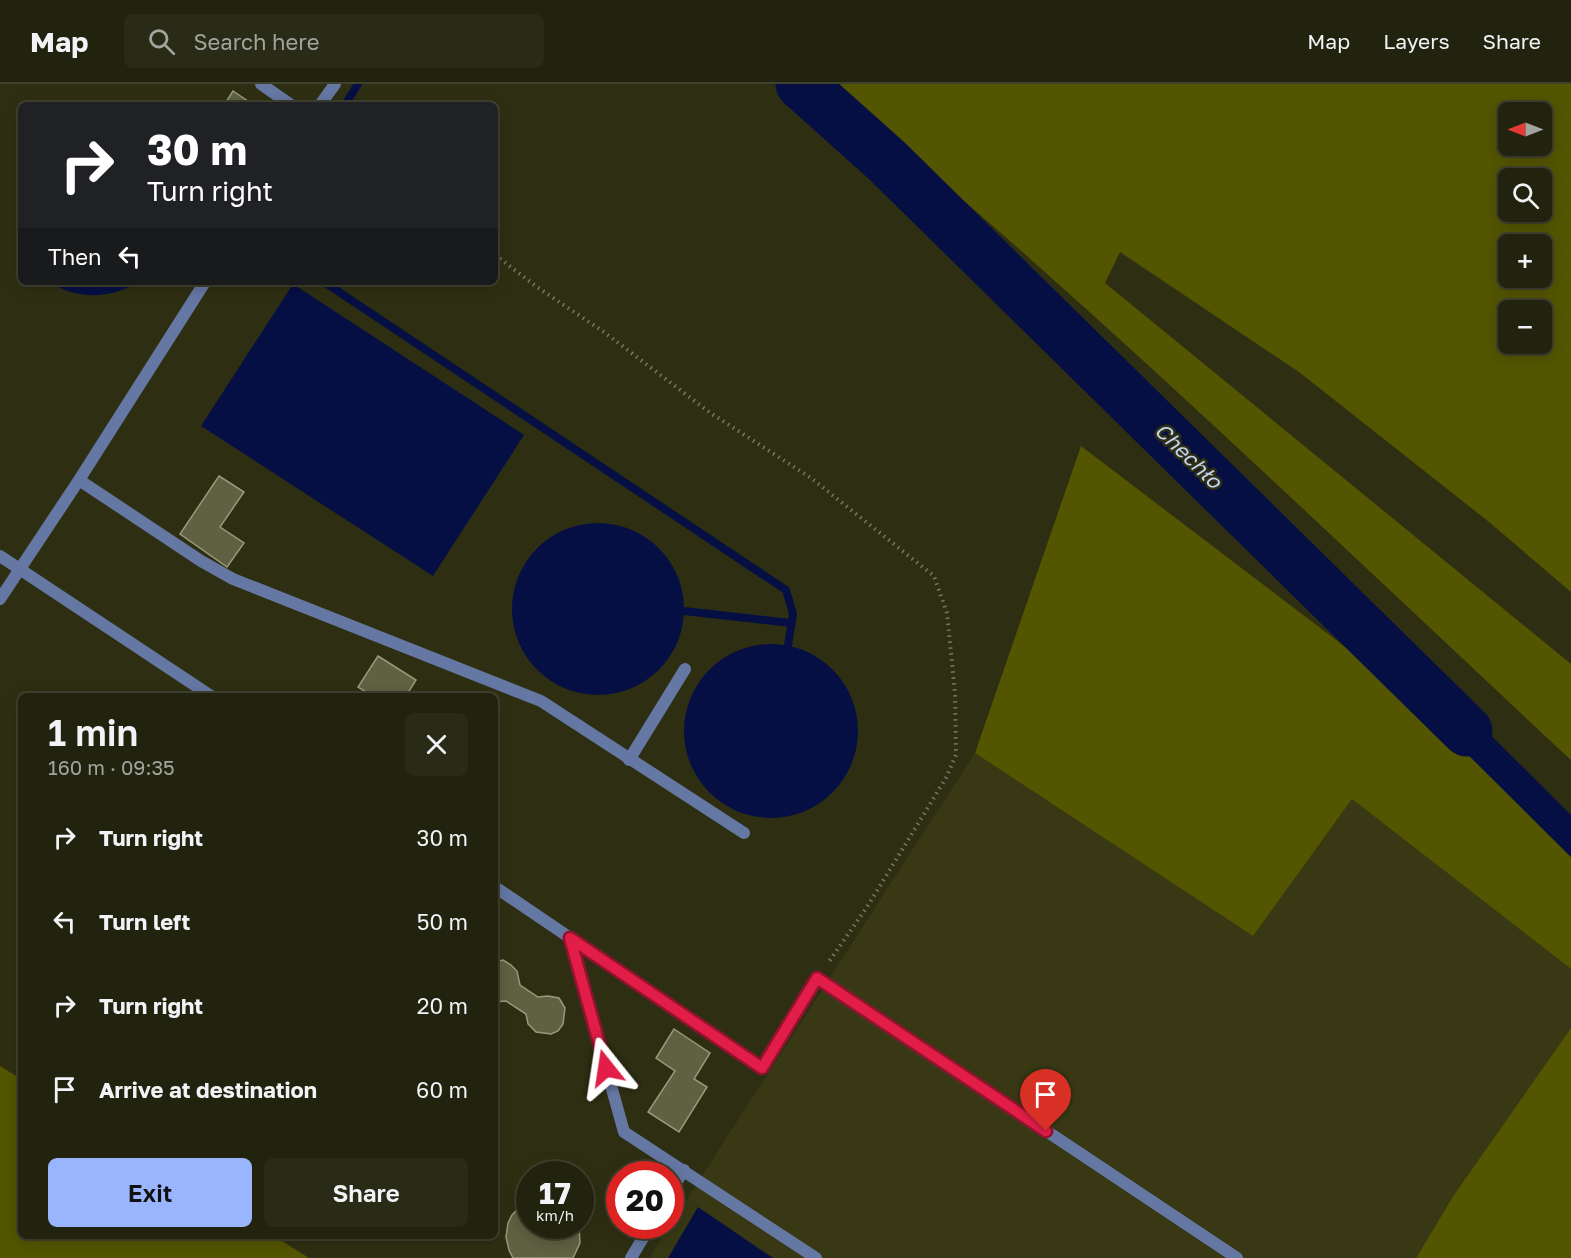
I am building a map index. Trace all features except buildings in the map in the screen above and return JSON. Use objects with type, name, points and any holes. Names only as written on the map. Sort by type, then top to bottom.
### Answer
[{"type":"lane","points":[[261,84],[287,102]]},
{"type":"lane","points":[[322,102],[335,84]]},
{"type":"lane","points":[[0,599],[203,285]]},
{"type":"lane","points":[[79,480],[201,561],[233,579],[541,701],[744,833]]},
{"type":"lane","points":[[0,556],[206,693]]},
{"type":"lane","points":[[629,760],[685,669]]},
{"type":"lane","points":[[498,889],[762,1068],[817,978],[1237,1258]]},
{"type":"lane","points":[[570,938],[624,1132],[670,1161]]},
{"type":"lane","points":[[684,1170],[816,1258]]},
{"type":"lane","points":[[631,1258],[642,1239]]},
{"type":"path","points":[[498,257],[537,287],[604,332],[709,412],[812,478],[934,576],[947,613],[955,693],[956,755],[946,778],[867,907],[817,978]]},
{"type":"shaded area","points":[[826,84],[1571,84],[1571,592],[1489,522],[1299,372],[1120,252],[1105,283],[1571,664],[1571,760],[1204,416],[1017,247]]},
{"type":"shaded area","points":[[55,285],[133,285],[117,292],[94,295]]},
{"type":"shaded area","points":[[292,285],[295,285],[524,435],[433,576],[201,426]]},
{"type":"shaded area","points":[[1081,446],[1407,694],[1571,857],[1571,969],[1352,799],[1253,936],[975,753]]},
{"type":"shaded area","points":[[598,523],[631,530],[659,548],[677,576],[684,609],[677,642],[659,670],[631,688],[598,695],[565,688],[537,670],[519,642],[512,609],[519,576],[537,548],[565,530]]},
{"type":"shaded area","points":[[771,644],[804,651],[819,659],[832,670],[843,683],[851,698],[858,731],[851,764],[843,779],[832,792],[819,803],[804,811],[771,818],[738,811],[723,803],[710,792],[699,779],[691,764],[684,731],[691,698],[699,683],[710,670],[723,659],[738,651]]},
{"type":"shaded area","points":[[1427,672],[1571,815],[1571,857],[1407,694]]},
{"type":"shaded area","points":[[975,753],[1253,936],[1352,799],[1571,969],[1571,1028],[1454,1195],[1416,1258],[649,1258],[661,1239],[684,1239],[684,1204]]},
{"type":"shaded area","points":[[1571,1028],[1571,1258],[1416,1258],[1454,1195]]},
{"type":"shaded area","points":[[0,1066],[18,1077],[18,1239],[279,1239],[309,1258],[0,1258]]},
{"type":"shaded area","points":[[698,1207],[773,1258],[668,1258],[679,1239],[684,1239],[684,1231]]},
{"type":"waterway","points":[[347,102],[358,84]]},
{"type":"waterway","name":"Chechło","points":[[801,84],[886,160],[1467,731]]},
{"type":"waterway","points":[[328,285],[786,590],[793,614],[788,645]]},
{"type":"waterway","points":[[684,611],[791,623]]},
{"type":"route","points":[[606,1068],[570,938],[762,1068],[817,978],[1046,1131]]}]
